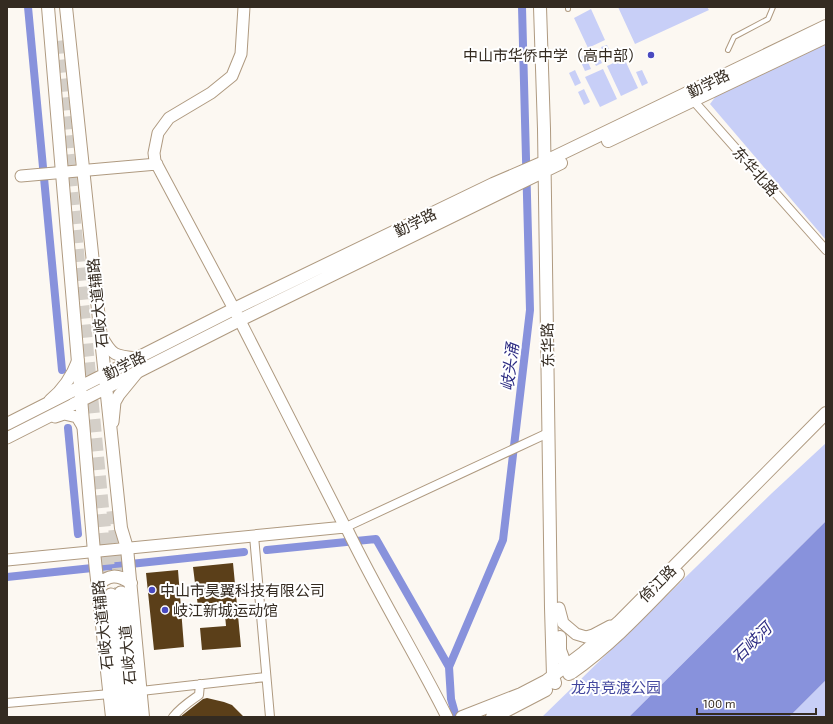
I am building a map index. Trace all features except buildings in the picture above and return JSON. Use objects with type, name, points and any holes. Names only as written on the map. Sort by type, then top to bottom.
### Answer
[{"type":"main road","name":"石岐大道辅路","points":[[48,7],[58,172],[78,360],[80,387],[78,402],[83,427],[94,552],[112,717]]},
{"type":"main road","name":"石岐大道辅路","points":[[66,7],[121,528],[127,548],[131,583],[143,717]]},
{"type":"main road","name":"东华路","points":[[548,7],[548,433],[554,680]]},
{"type":"main road","name":"东华路","points":[[539,10],[548,165],[560,650],[567,671]]},
{"type":"main road","name":"勤学路","points":[[7,424],[234,309],[548,165],[690,96],[826,26]]},
{"type":"main road","name":"勤学路","points":[[690,96],[826,37]]},
{"type":"main road","name":"勤学路","points":[[78,402],[511,182]]},
{"type":"main road","name":"倚江路","points":[[462,717],[496,712],[521,694],[554,680],[567,671],[620,620],[826,413]]},
{"type":"main road","name":"倚江路","points":[[567,671],[588,661],[626,627],[826,424]]},
{"type":"main road","points":[[98,586],[104,580],[117,576],[131,583]]},
{"type":"main road","name":"石岐大道","points":[[123,717],[116,594],[133,717]]},
{"type":"street","points":[[244,7],[241,54],[232,76],[211,93],[169,118],[158,134],[154,153],[157,164],[240,320],[360,558],[426,675],[446,717]]},
{"type":"street","name":"东华北路","points":[[690,96],[826,250]]},
{"type":"street","points":[[24,176],[83,169],[157,164]]},
{"type":"street","points":[[100,334],[107,348],[114,353],[120,356],[138,358]]},
{"type":"street","points":[[46,404],[66,385],[73,374],[78,360]]},
{"type":"street","points":[[111,439],[115,402],[138,372]]},
{"type":"street","points":[[7,438],[78,402]]},
{"type":"street","points":[[30,426],[64,414],[77,417],[83,427]]},
{"type":"street","points":[[7,560],[345,527],[548,433]]},
{"type":"street","points":[[254,536],[270,717]]},
{"type":"street","points":[[559,608],[563,623],[576,634],[586,637],[593,635],[620,620]]},
{"type":"street","points":[[141,691],[266,677]]},
{"type":"street","points":[[173,717],[189,701],[199,695],[200,684]]},
{"type":"street","points":[[7,703],[110,694]]},
{"type":"lane","points":[[728,50],[734,37],[768,19],[773,7]]},
{"type":"green space","points":[[618,7],[707,7],[709,10],[635,44]]},
{"type":"green space","points":[[591,9],[605,40],[588,48],[574,18]]},
{"type":"green space","points":[[826,43],[826,240],[710,104],[716,96]]},
{"type":"green space","points":[[607,45],[613,58],[607,61],[601,47]]},
{"type":"green space","points":[[596,50],[602,63],[596,66],[590,53]]},
{"type":"green space","points":[[585,55],[591,69],[585,71],[579,58]]},
{"type":"green space","points":[[624,58],[638,88],[621,96],[607,66]]},
{"type":"green space","points":[[603,69],[617,99],[600,107],[585,77]]},
{"type":"green space","points":[[575,70],[581,83],[575,86],[569,73]]},
{"type":"green space","points":[[642,70],[648,83],[642,86],[636,72]]},
{"type":"green space","points":[[584,89],[590,102],[584,105],[578,92]]},
{"type":"green space","name":"龙舟竞渡公园","points":[[826,443],[826,521],[629,717],[542,717],[772,493]]},
{"type":"green space","points":[[826,680],[826,717],[789,717]]},
{"type":"water","name":"石岐河","points":[[826,521],[826,680],[789,717],[629,717]]},
{"type":"waterway","points":[[28,7],[62,370]]},
{"type":"waterway","name":"岐头涌","points":[[456,717],[451,699],[449,667],[503,540],[530,310],[522,7]]},
{"type":"waterway","points":[[68,428],[78,534]]},
{"type":"waterway","points":[[267,550],[376,539],[449,667]]},
{"type":"waterway","points":[[7,577],[244,552]]},
{"type":"tunnel","points":[[57,41],[111,595]]},
{"type":"tunnel","points":[[113,511],[121,593]]},
{"type":"place","name":"中山市华侨中学（高中部）","points":[[651,55]]},
{"type":"place","name":"中山市昊翼科技有限公司","points":[[152,590]]},
{"type":"place","name":"岐江新城运动馆","points":[[165,610]]}]
